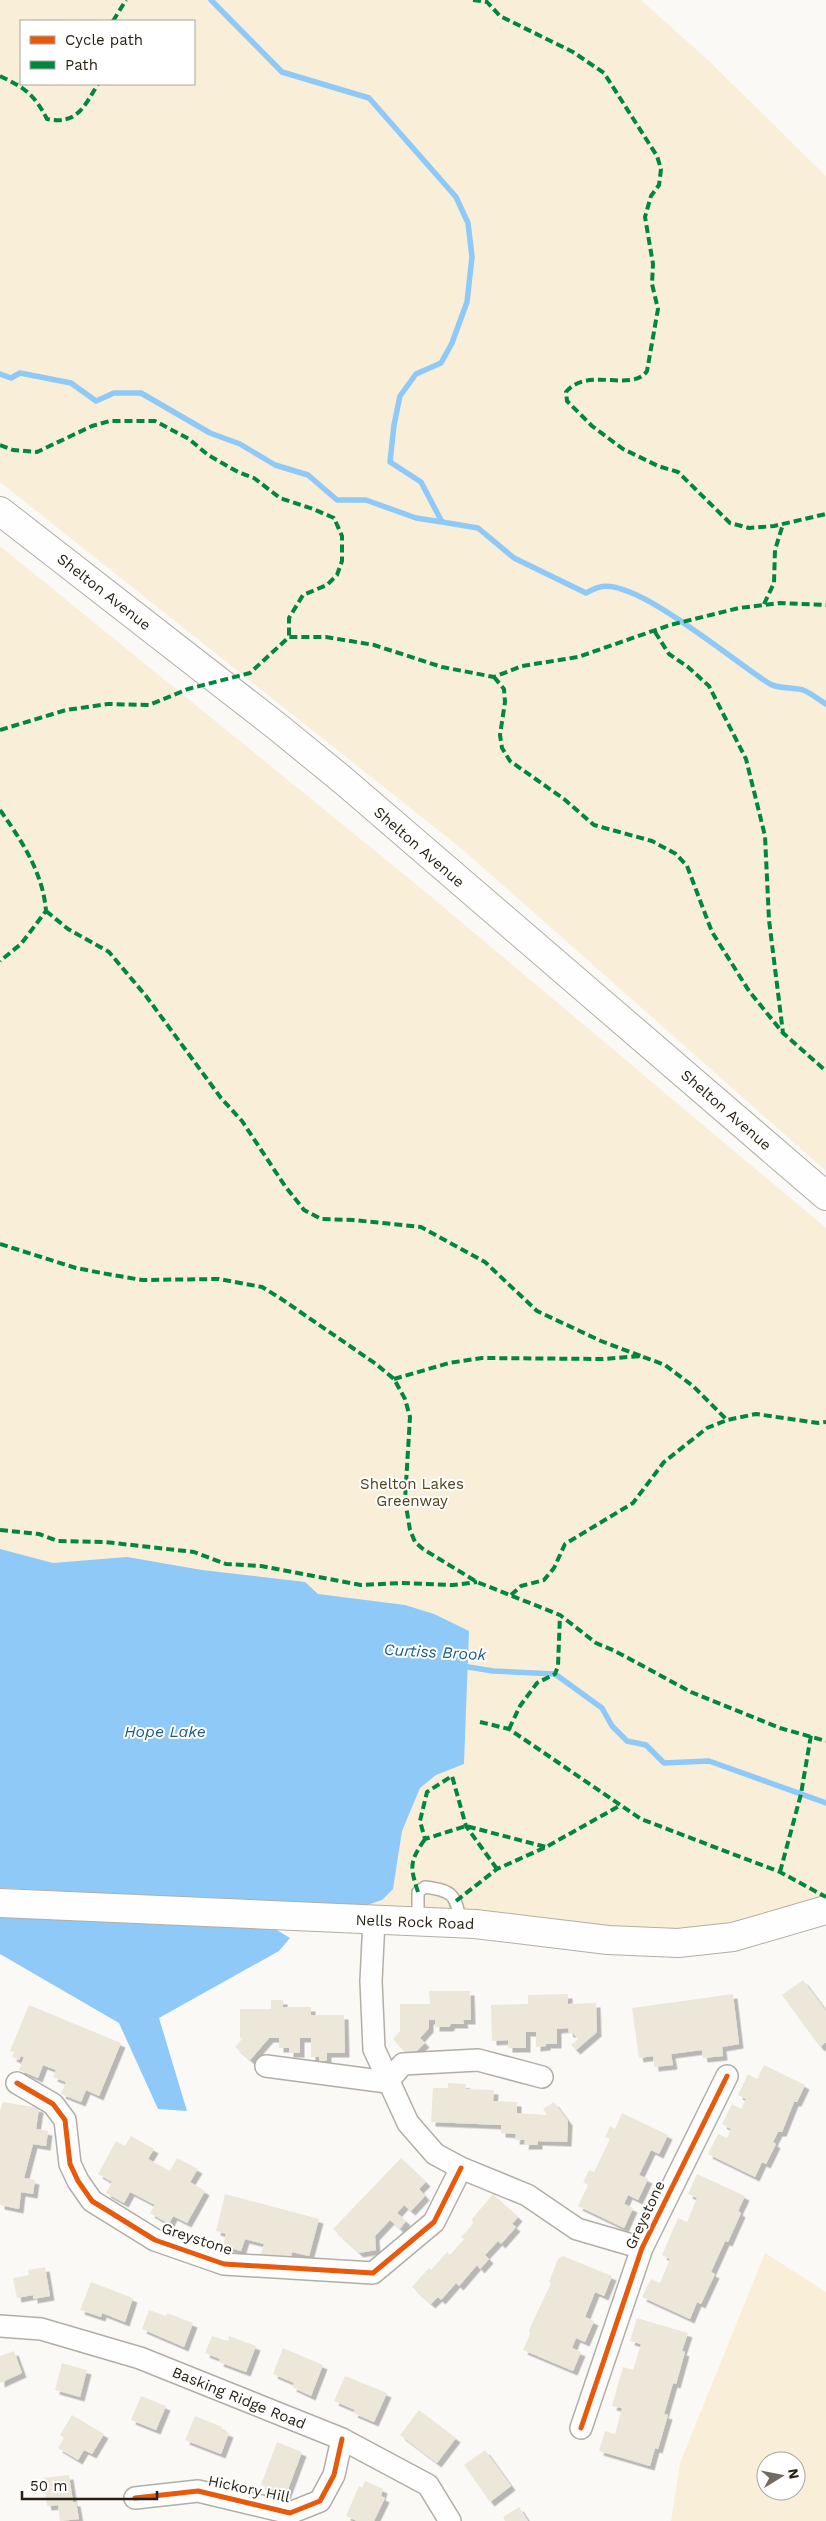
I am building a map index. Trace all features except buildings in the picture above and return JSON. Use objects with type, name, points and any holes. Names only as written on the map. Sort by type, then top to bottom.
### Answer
[{"type":"main road","name":"Shelton Avenue","points":[[0,511],[279,728],[345,782],[826,1196]]},
{"type":"main road","name":"Nells Rock Road","points":[[0,1903],[461,1924],[540,1930],[608,1940],[678,1943],[733,1937],[826,1910]]},
{"type":"street","name":"Greystone","points":[[374,1920],[371,1981],[374,2049],[387,2082],[408,2123],[435,2154],[460,2168],[527,2194],[577,2229],[642,2248]]},
{"type":"street","points":[[266,2066],[387,2082],[403,2064],[478,2060],[542,2077]]},
{"type":"street","name":"Greystone","points":[[581,2428],[642,2248],[727,2076]]},
{"type":"street","name":"Greystone","points":[[17,2083],[53,2104],[65,2120],[70,2164],[78,2181],[92,2201],[155,2240],[224,2264],[374,2273],[434,2222],[460,2168]]},
{"type":"street","name":"Basking Ridge Road","points":[[0,2326],[41,2329],[140,2358],[342,2439],[428,2485],[450,2521]]},
{"type":"street","name":"Hickory Hill","points":[[135,2498],[198,2491],[290,2513],[320,2501],[334,2475],[342,2439]]},
{"type":"lane","points":[[418,1923],[418,1892],[425,1887],[446,1890],[456,1901],[461,1924]]},
{"type":"green space","points":[[0,0],[641,0],[708,60],[826,176],[826,1171],[463,850],[0,482]]},
{"type":"green space","name":"Shelton Lakes Greenway","points":[[0,546],[422,889],[826,1228],[826,1900],[726,1926],[678,1933],[0,1894]]},
{"type":"green space","points":[[765,2253],[826,2292],[826,2521],[671,2521],[680,2463]]},
{"type":"water","name":"Hope Lake","points":[[0,1549],[53,1563],[127,1557],[202,1570],[305,1582],[318,1594],[405,1605],[434,1614],[469,1631],[464,1764],[436,1775],[420,1788],[402,1831],[393,1889],[382,1900],[364,1906],[0,1888]]},
{"type":"water","points":[[0,1917],[275,1929],[290,1938],[279,1951],[159,2018],[187,2111],[158,2109],[119,2023],[0,1954]]},
{"type":"waterway","points":[[211,0],[282,72],[369,98],[456,197],[468,223],[472,257],[467,302],[452,343],[441,363],[416,374],[400,396],[394,425],[390,462],[421,482],[442,522],[478,528],[514,558],[586,593],[600,587],[616,588],[637,595],[686,624],[770,684],[778,687],[803,690],[826,704]]},
{"type":"waterway","points":[[0,374],[11,378],[20,373],[71,383],[96,401],[114,393],[141,393],[210,433],[240,444],[275,465],[308,475],[337,500],[366,500],[416,518],[442,522]]},
{"type":"waterway","name":"Curtiss Brook","points":[[462,1666],[493,1671],[555,1674],[602,1708],[612,1726],[627,1741],[646,1745],[664,1763],[709,1761],[826,1803]]},
{"type":"marked path","points":[[114,20],[126,0]]},
{"type":"marked path","points":[[473,0],[487,2],[500,16],[573,52],[604,73],[657,156],[661,169],[659,185],[651,196],[645,217],[653,264],[652,284],[658,309],[647,371],[640,377],[631,380],[585,381],[575,385],[566,392],[567,401],[592,426],[623,449],[658,466],[678,472],[730,523],[749,528],[774,526],[826,514]]},
{"type":"marked path","points":[[0,76],[28,93],[38,103],[47,119],[57,120],[73,117],[84,107],[97,85]]},
{"type":"marked path","points":[[0,445],[13,450],[37,452],[92,426],[110,421],[155,421],[189,439],[208,455],[238,472],[254,478],[280,498],[334,518],[342,536],[342,561],[337,575],[327,585],[303,595],[289,618],[289,637]]},
{"type":"marked path","points":[[764,604],[774,583],[775,550],[783,524]]},
{"type":"marked path","points":[[0,730],[66,710],[108,704],[149,705],[188,689],[250,673],[289,637],[326,637],[374,645],[442,667],[494,677],[522,666],[578,657],[670,625],[739,608],[780,603],[826,605]]},
{"type":"marked path","points":[[655,632],[669,654],[688,667],[709,686],[746,759],[765,836],[769,920],[783,1033]]},
{"type":"marked path","points":[[494,677],[504,689],[505,702],[500,735],[502,748],[510,761],[564,799],[594,825],[652,841],[676,854],[687,866],[712,932],[749,991],[783,1033],[826,1071]]},
{"type":"marked path","points":[[0,810],[16,834],[36,871],[41,884],[46,911],[21,944],[0,961]]},
{"type":"marked path","points":[[46,911],[68,929],[109,952],[146,996],[221,1098],[242,1121],[285,1186],[304,1210],[321,1219],[353,1220],[421,1227],[485,1262],[537,1311],[601,1341],[641,1356]]},
{"type":"marked path","points":[[0,1244],[76,1268],[142,1280],[219,1279],[262,1287],[376,1364],[394,1379],[405,1399],[410,1417],[405,1500],[410,1530],[415,1542],[423,1549],[477,1582],[560,1615],[596,1643],[615,1651],[691,1692],[780,1728],[826,1741]]},
{"type":"marked path","points":[[394,1379],[449,1363],[482,1358],[603,1359],[641,1356],[665,1365],[693,1386],[727,1420],[756,1414],[818,1423],[826,1422]]},
{"type":"marked path","points":[[511,1595],[521,1586],[544,1580],[554,1568],[565,1544],[633,1503],[664,1462],[707,1428],[727,1420]]},
{"type":"marked path","points":[[0,1530],[39,1534],[58,1541],[105,1542],[194,1552],[226,1564],[261,1566],[361,1585],[401,1583],[453,1585],[477,1582]]},
{"type":"marked path","points":[[509,1729],[520,1706],[537,1683],[555,1674],[558,1666],[560,1615]]},
{"type":"marked path","points":[[480,1722],[509,1729],[641,1819],[780,1872],[826,1897]]},
{"type":"marked path","points":[[780,1872],[801,1794],[811,1735]]},
{"type":"marked path","points":[[497,1869],[466,1826],[452,1776],[427,1792],[420,1821],[425,1839],[466,1826],[546,1847]]},
{"type":"marked path","points":[[456,1901],[497,1869],[546,1847],[621,1805]]},
{"type":"marked path","points":[[418,1892],[412,1865],[416,1853],[425,1839]]},
{"type":"cycle path","points":[[581,2428],[642,2248],[727,2076]]},
{"type":"cycle path","points":[[17,2083],[53,2104],[65,2120],[70,2164],[78,2181],[92,2201],[155,2240],[224,2264],[373,2273],[434,2222],[461,2168]]},
{"type":"cycle path","points":[[135,2498],[198,2491],[290,2513],[320,2501],[334,2475],[342,2439]]}]
